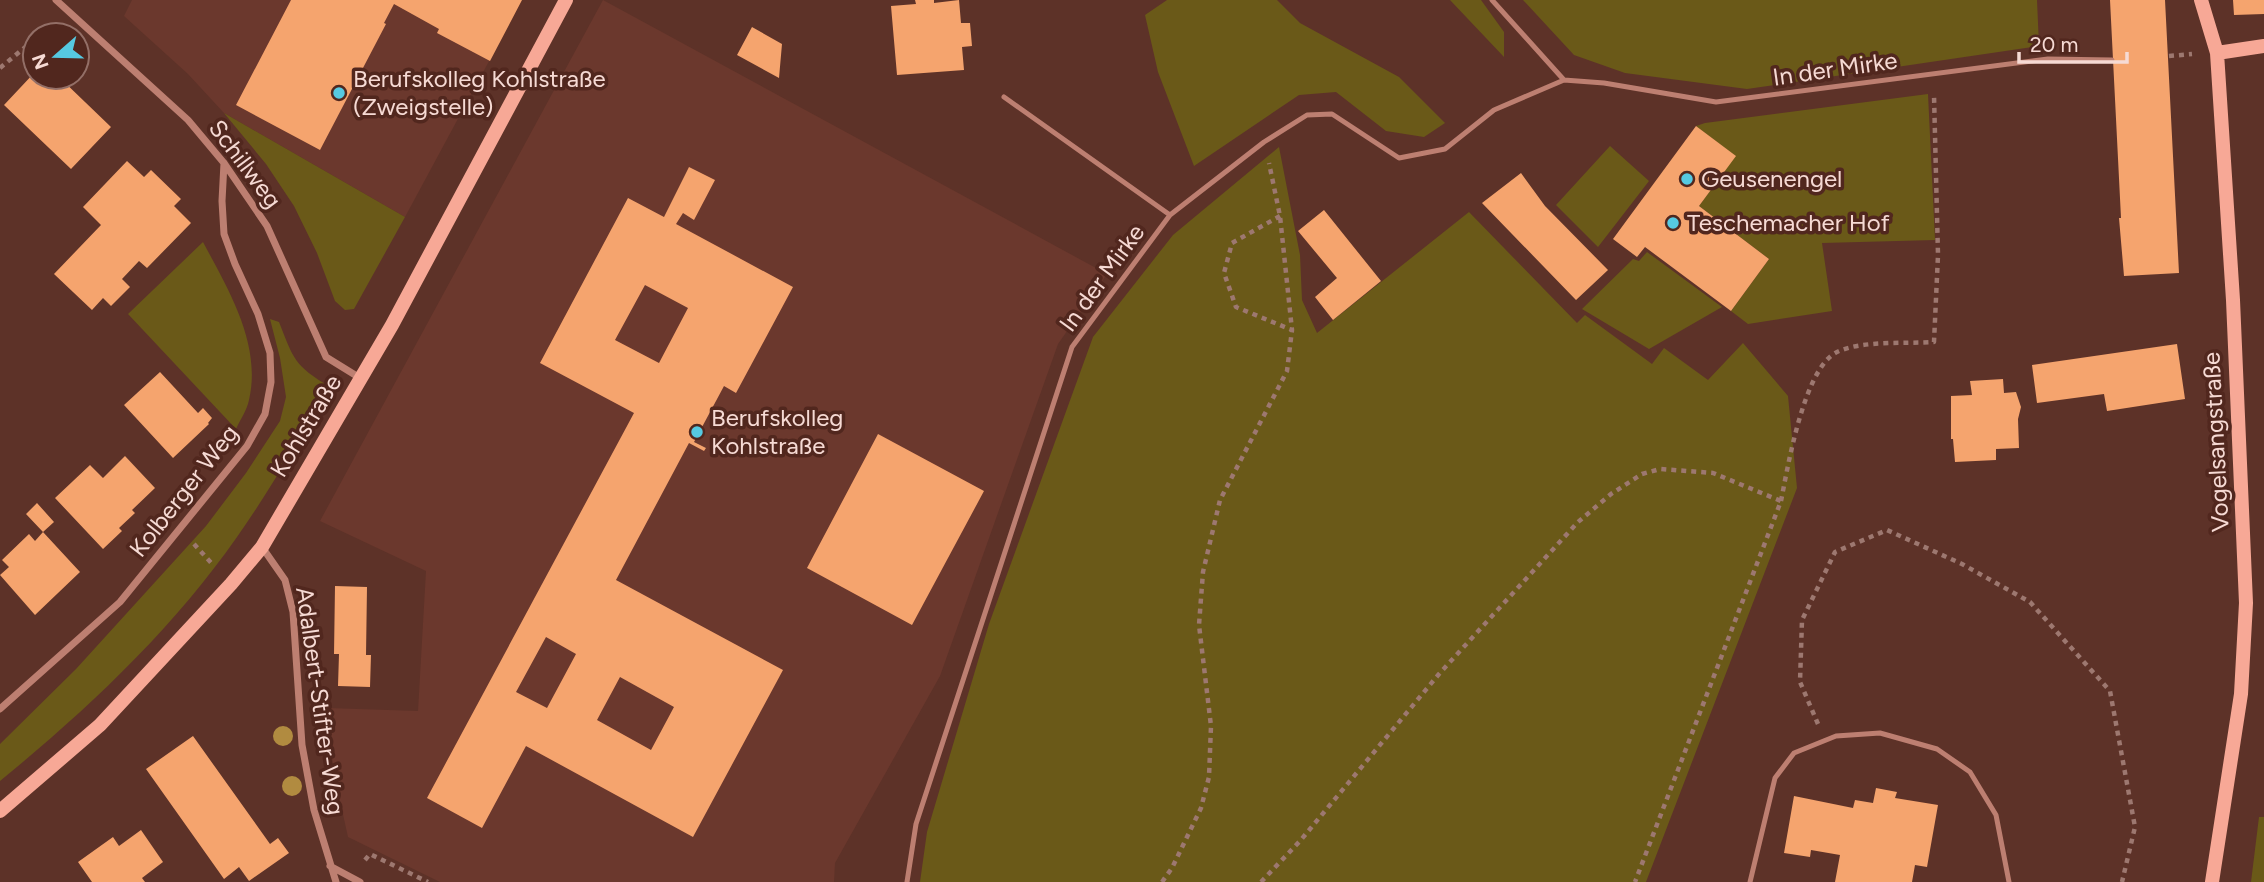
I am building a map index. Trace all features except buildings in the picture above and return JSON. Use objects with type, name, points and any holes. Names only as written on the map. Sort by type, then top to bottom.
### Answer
[{"type":"street","name":"Schillweg","points":[[56,0],[188,120],[225,163],[267,226],[326,357],[361,378]]},
{"type":"street","name":"Kohlstraße","points":[[0,811],[100,725],[262,547],[392,325],[566,0]]},
{"type":"street","name":"Vogelsangstraße","points":[[2201,0],[2217,53],[2233,300],[2246,603],[2241,694],[2212,882]]},
{"type":"street","points":[[2217,53],[2264,46]]},
{"type":"street","name":"Kolberger Weg","points":[[0,709],[120,602],[247,446],[265,414],[271,382],[270,353],[258,314],[224,234],[222,201],[225,163]]},
{"type":"street","name":"Adalbert-Stifter-Weg","points":[[262,547],[285,580],[293,612],[302,745],[314,810],[335,882]]},
{"type":"street","points":[[329,865],[360,882]]},
{"type":"lane","points":[[1492,0],[1564,80]]},
{"type":"lane","name":"In der Mirke","points":[[907,882],[916,824],[1072,347],[1170,215],[1264,142],[1307,115],[1332,114],[1399,158],[1445,149],[1494,110],[1564,80],[1604,83],[1716,102],[2048,59],[2112,60]]},
{"type":"lane","points":[[1004,97],[1170,215]]},
{"type":"lane","points":[[1749,882],[1775,778],[1794,753],[1836,736],[1880,733],[1937,749],[1970,772],[1996,815],[2009,882]]},
{"type":"path","points":[[0,68],[21,51]]},
{"type":"path","points":[[1635,882],[1781,501],[1796,433],[1814,378],[1823,363],[1837,352],[1867,346],[1934,342],[1938,255],[1933,73]]},
{"type":"path","points":[[1162,882],[1172,868],[1201,808],[1209,777],[1211,726],[1199,625],[1203,572],[1220,500],[1287,371],[1292,330],[1280,216],[1264,142]]},
{"type":"path","points":[[1280,216],[1232,243],[1224,272],[1236,307],[1292,330]]},
{"type":"path","points":[[1261,882],[1300,841],[1439,674],[1578,522],[1611,494],[1642,474],[1660,469],[1713,473],[1781,501]]},
{"type":"path","points":[[181,530],[231,584]]},
{"type":"path","points":[[1825,741],[1800,682],[1802,620],[1835,552],[1887,530],[1962,564],[2030,602],[2110,691],[2134,827],[2122,882]]},
{"type":"path","points":[[351,877],[370,854],[428,882]]},
{"type":"shaded area","name":"Berufskolleg Kohlstraße (Zweigstelle)","points":[[132,0],[522,0],[405,217],[224,113],[188,74],[124,16]]},
{"type":"shaded area","name":"Berufskolleg Kohlstraße","points":[[603,0],[1107,274],[1058,344],[940,676],[835,863],[834,882],[440,882],[348,837],[334,774],[327,708],[418,711],[426,571],[320,521]]},
{"type":"shaded area","points":[[1167,0],[1277,0],[1300,23],[1399,77],[1445,123],[1424,137],[1386,131],[1336,92],[1299,95],[1194,166],[1158,72],[1145,15]]},
{"type":"shaded area","points":[[1450,0],[1481,0],[1504,32],[1504,57]]},
{"type":"shaded area","points":[[1523,0],[2037,0],[2039,46],[1747,89],[1625,73],[1574,55]]},
{"type":"shaded area","points":[[1928,94],[1935,240],[1822,243],[1832,311],[1748,324],[1731,311],[1769,259],[1699,206],[1735,156],[1696,126]]},
{"type":"shaded area","points":[[224,113],[405,217],[354,309],[345,310],[335,301],[317,253],[294,206],[266,164]]},
{"type":"shaded area","points":[[1610,146],[1649,181],[1598,247],[1556,205]]},
{"type":"shaded area","points":[[1279,147],[1300,255],[1302,300],[1317,333],[1469,212],[1577,323],[1585,315],[1652,364],[1664,348],[1708,380],[1743,343],[1788,396],[1797,488],[1646,882],[920,882],[927,832],[989,624],[1093,337],[1173,235]]},
{"type":"shaded area","points":[[203,242],[232,298],[247,338],[251,358],[249,400],[236,429],[128,314]]},
{"type":"shaded area","points":[[1647,252],[1722,307],[1649,349],[1582,309],[1633,259],[1639,261]]},
{"type":"shaded area","points":[[270,319],[279,322],[292,353],[302,367],[330,387],[250,519],[185,604],[97,697],[0,781],[0,744],[76,669],[206,526],[246,473],[280,421],[286,397]]},
{"type":"shaded area","points":[[2259,817],[2264,817],[2264,882],[2251,882]]},
{"type":"place","name":"Berufskolleg Kohlstraße (Zweigstelle)","points":[[339,93]]},
{"type":"place","name":"Geusenengel","points":[[1687,179]]},
{"type":"place","name":"Teschemacher Hof","points":[[1673,223]]},
{"type":"place","name":"Berufskolleg Kohlstraße","points":[[697,432]]}]
